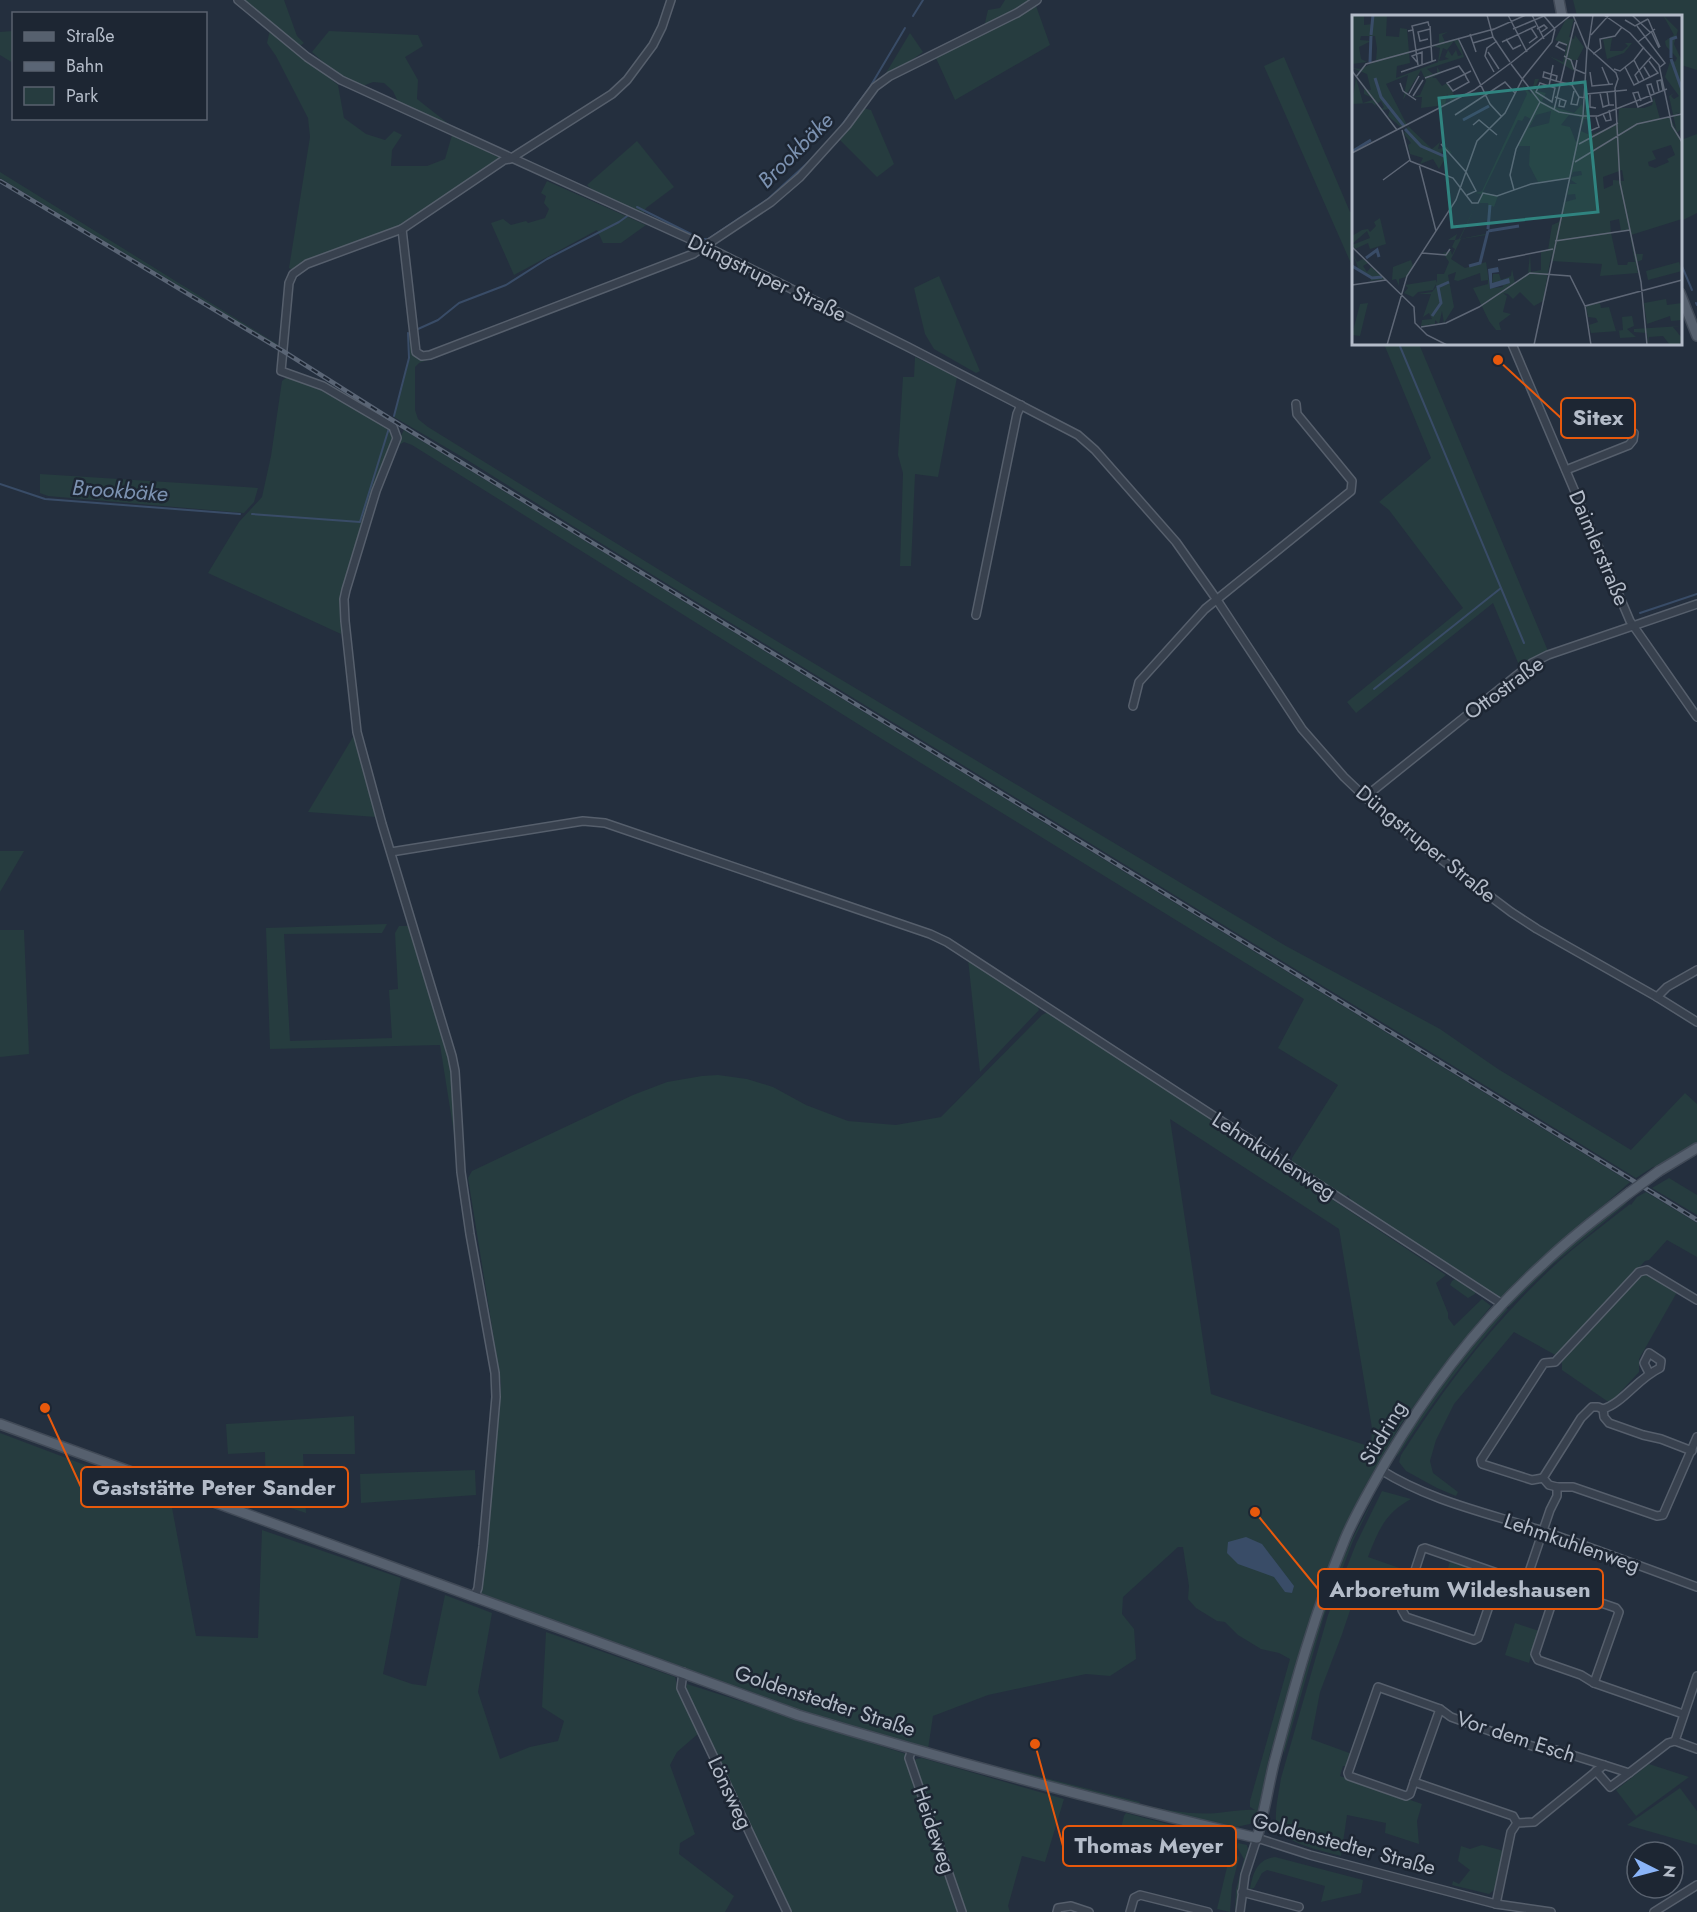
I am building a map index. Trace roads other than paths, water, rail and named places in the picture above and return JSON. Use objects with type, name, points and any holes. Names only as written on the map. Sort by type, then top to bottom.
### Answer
[{"type":"main road","points":[[1559,0],[1562,15]]},
{"type":"main road","points":[[1682,298],[1697,336]]},
{"type":"main road","name":"Südring","points":[[1257,1838],[1277,1755],[1313,1628],[1346,1538],[1366,1496],[1406,1427],[1455,1358],[1502,1304],[1564,1244],[1629,1192],[1697,1148]]},
{"type":"main road","name":"Goldenstedter Straße","points":[[0,1424],[798,1715],[912,1749],[1194,1824],[1257,1838]]},
{"type":"street","name":"Düngstruper Straße","points":[[238,0],[307,57],[341,80],[705,246],[1078,435],[1095,450],[1176,542],[1302,729],[1365,797],[1406,833],[1511,912],[1697,1022]]},
{"type":"street","points":[[475,1596],[487,1511],[496,1407],[495,1373],[461,1172],[457,1087],[452,1056],[357,732],[345,621],[344,599],[376,491],[397,438],[393,427],[323,386],[281,371],[289,283],[293,274],[307,264],[402,229],[504,160],[510,159],[612,94],[627,80],[653,45],[671,0]]},
{"type":"street","points":[[402,229],[414,344],[416,352],[422,356],[430,355],[693,254],[771,202],[800,177],[847,125],[875,87],[890,76],[1017,13],[1037,0]]},
{"type":"street","name":"Daimlerstraße","points":[[1512,345],[1633,626],[1697,717]]},
{"type":"street","points":[[1132,706],[1139,682],[1205,609],[1351,491],[1352,481],[1297,414],[1296,404]]},
{"type":"street","points":[[976,615],[1017,414],[1021,405]]},
{"type":"street","name":"Daimlerstraße","points":[[1566,470],[1629,445],[1634,433]]},
{"type":"street","name":"Ottostraße","points":[[1365,797],[1532,663],[1548,655],[1697,604]]},
{"type":"street","name":"Lehmkuhlenweg","points":[[391,852],[583,821],[605,823],[930,934],[947,942],[1502,1304]]},
{"type":"street","points":[[1657,997],[1667,987],[1697,970]]},
{"type":"street","points":[[1649,1373],[1613,1406],[1603,1409],[1592,1407],[1581,1418],[1543,1478],[1532,1480],[1482,1464],[1482,1460],[1544,1364],[1555,1362],[1639,1272],[1647,1270],[1697,1300]]},
{"type":"street","points":[[1603,1409],[1604,1418],[1609,1423],[1692,1451]]},
{"type":"street","points":[[1543,1478],[1549,1485],[1573,1486],[1657,1516],[1663,1515],[1697,1437]]},
{"type":"street","name":"Lehmkuhlenweg","points":[[1381,1470],[1416,1489],[1450,1502],[1543,1532],[1697,1587]]},
{"type":"street","points":[[1526,1581],[1557,1496],[1557,1487]]},
{"type":"street","points":[[1500,1574],[1478,1638],[1474,1640],[1403,1614],[1402,1610],[1422,1549],[1425,1548],[1521,1581],[1556,1591],[1560,1589],[1616,1608],[1619,1612],[1594,1683]]},
{"type":"street","points":[[1556,1591],[1535,1654],[1538,1660],[1581,1675],[1594,1683],[1683,1714]]},
{"type":"street","name":"Lönsweg","points":[[683,1672],[681,1688],[787,1912]]},
{"type":"street","points":[[1675,1741],[1697,1676]]},
{"type":"street","points":[[1440,1709],[1378,1687],[1348,1773],[1349,1776],[1406,1796],[1410,1794],[1414,1782],[1514,1816],[1517,1823]]},
{"type":"street","name":"Vor dem Esch","points":[[1414,1782],[1440,1709],[1450,1717],[1529,1745],[1545,1750],[1556,1750],[1629,1773]]},
{"type":"street","points":[[1596,1772],[1611,1787],[1668,1743],[1675,1741],[1697,1749]]},
{"type":"street","name":"Heideweg","points":[[912,1749],[909,1758],[962,1912]]},
{"type":"street","points":[[1517,1823],[1534,1822],[1604,1765]]},
{"type":"street","points":[[1496,1904],[1511,1832],[1517,1823]]},
{"type":"street","points":[[1240,1912],[1245,1875],[1257,1838]]},
{"type":"street","name":"Goldenstedter Straße","points":[[1257,1838],[1310,1855],[1496,1904],[1549,1912]]},
{"type":"street","points":[[1654,1912],[1697,1885]]},
{"type":"street","points":[[1242,1892],[1299,1907]]},
{"type":"street","points":[[1130,1912],[1134,1898],[1140,1895],[1208,1912]]},
{"type":"street","points":[[1057,1910],[1071,1906],[1089,1912]]},
{"type":"water","points":[[1246,1537],[1262,1544],[1294,1586],[1292,1593],[1285,1592],[1274,1577],[1238,1564],[1227,1553],[1228,1542]]},
{"type":"waterway","name":"Brookbäke","points":[[913,16],[923,0]]},
{"type":"waterway","name":"Brookbäke","points":[[838,130],[870,87],[905,28]]},
{"type":"waterway","name":"Brookbäke","points":[[637,207],[701,239],[708,239],[768,199],[814,157]]},
{"type":"waterway","name":"Brookbäke","points":[[418,329],[438,320],[459,303],[506,285],[547,259],[630,214]]},
{"type":"waterway","points":[[1682,266],[1692,290]]},
{"type":"waterway","name":"Brookbäke","points":[[394,416],[409,358],[408,333]]},
{"type":"waterway","points":[[1399,345],[1524,643]]},
{"type":"waterway","name":"Brookbäke","points":[[252,514],[360,522],[389,428]]},
{"type":"waterway","name":"Brookbäke","points":[[0,484],[45,499],[240,514]]},
{"type":"waterway","points":[[1374,689],[1501,588]]},
{"type":"waterway","points":[[1640,613],[1697,594]]},
{"type":"railway","points":[[0,181],[283,351],[1697,1220]]},
{"type":"place","name":"Sitex","points":[[1498,360]]},
{"type":"place","name":"Gaststätte Peter Sander","points":[[45,1408]]},
{"type":"place","name":"Arboretum Wildeshausen","points":[[1255,1512]]},
{"type":"place","name":"Thomas Meyer","points":[[1035,1744]]}]
